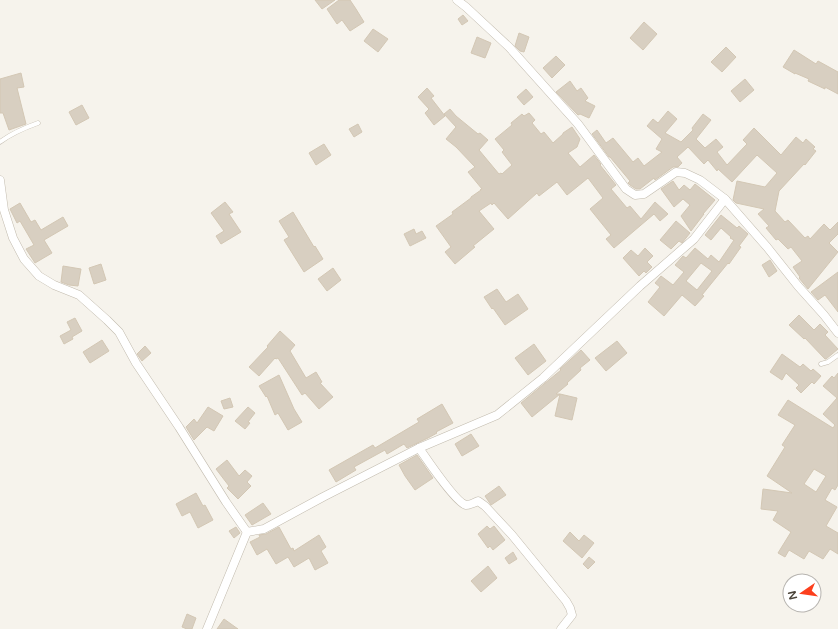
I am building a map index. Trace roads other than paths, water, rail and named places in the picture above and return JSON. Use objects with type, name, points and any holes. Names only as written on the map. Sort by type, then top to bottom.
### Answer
[{"type":"street","points":[[457,0],[509,47],[578,124],[626,189],[635,195],[644,194],[676,172],[685,173],[700,180],[725,199],[838,333]]},
{"type":"street","points":[[0,180],[4,210],[13,238],[24,259],[39,276],[54,285],[79,295],[119,332],[136,363],[247,532]]},
{"type":"street","points":[[247,532],[264,529],[419,448],[497,415],[543,378],[640,286],[694,239],[725,199]]},
{"type":"street","points":[[419,448],[436,473],[458,500],[468,505],[478,502],[485,506],[512,535],[566,601],[572,615],[561,629]]},
{"type":"street","points":[[207,629],[247,532]]},
{"type":"lane","points":[[0,142],[18,130],[38,123]]},
{"type":"lane","points":[[821,364],[828,362],[838,355]]}]
